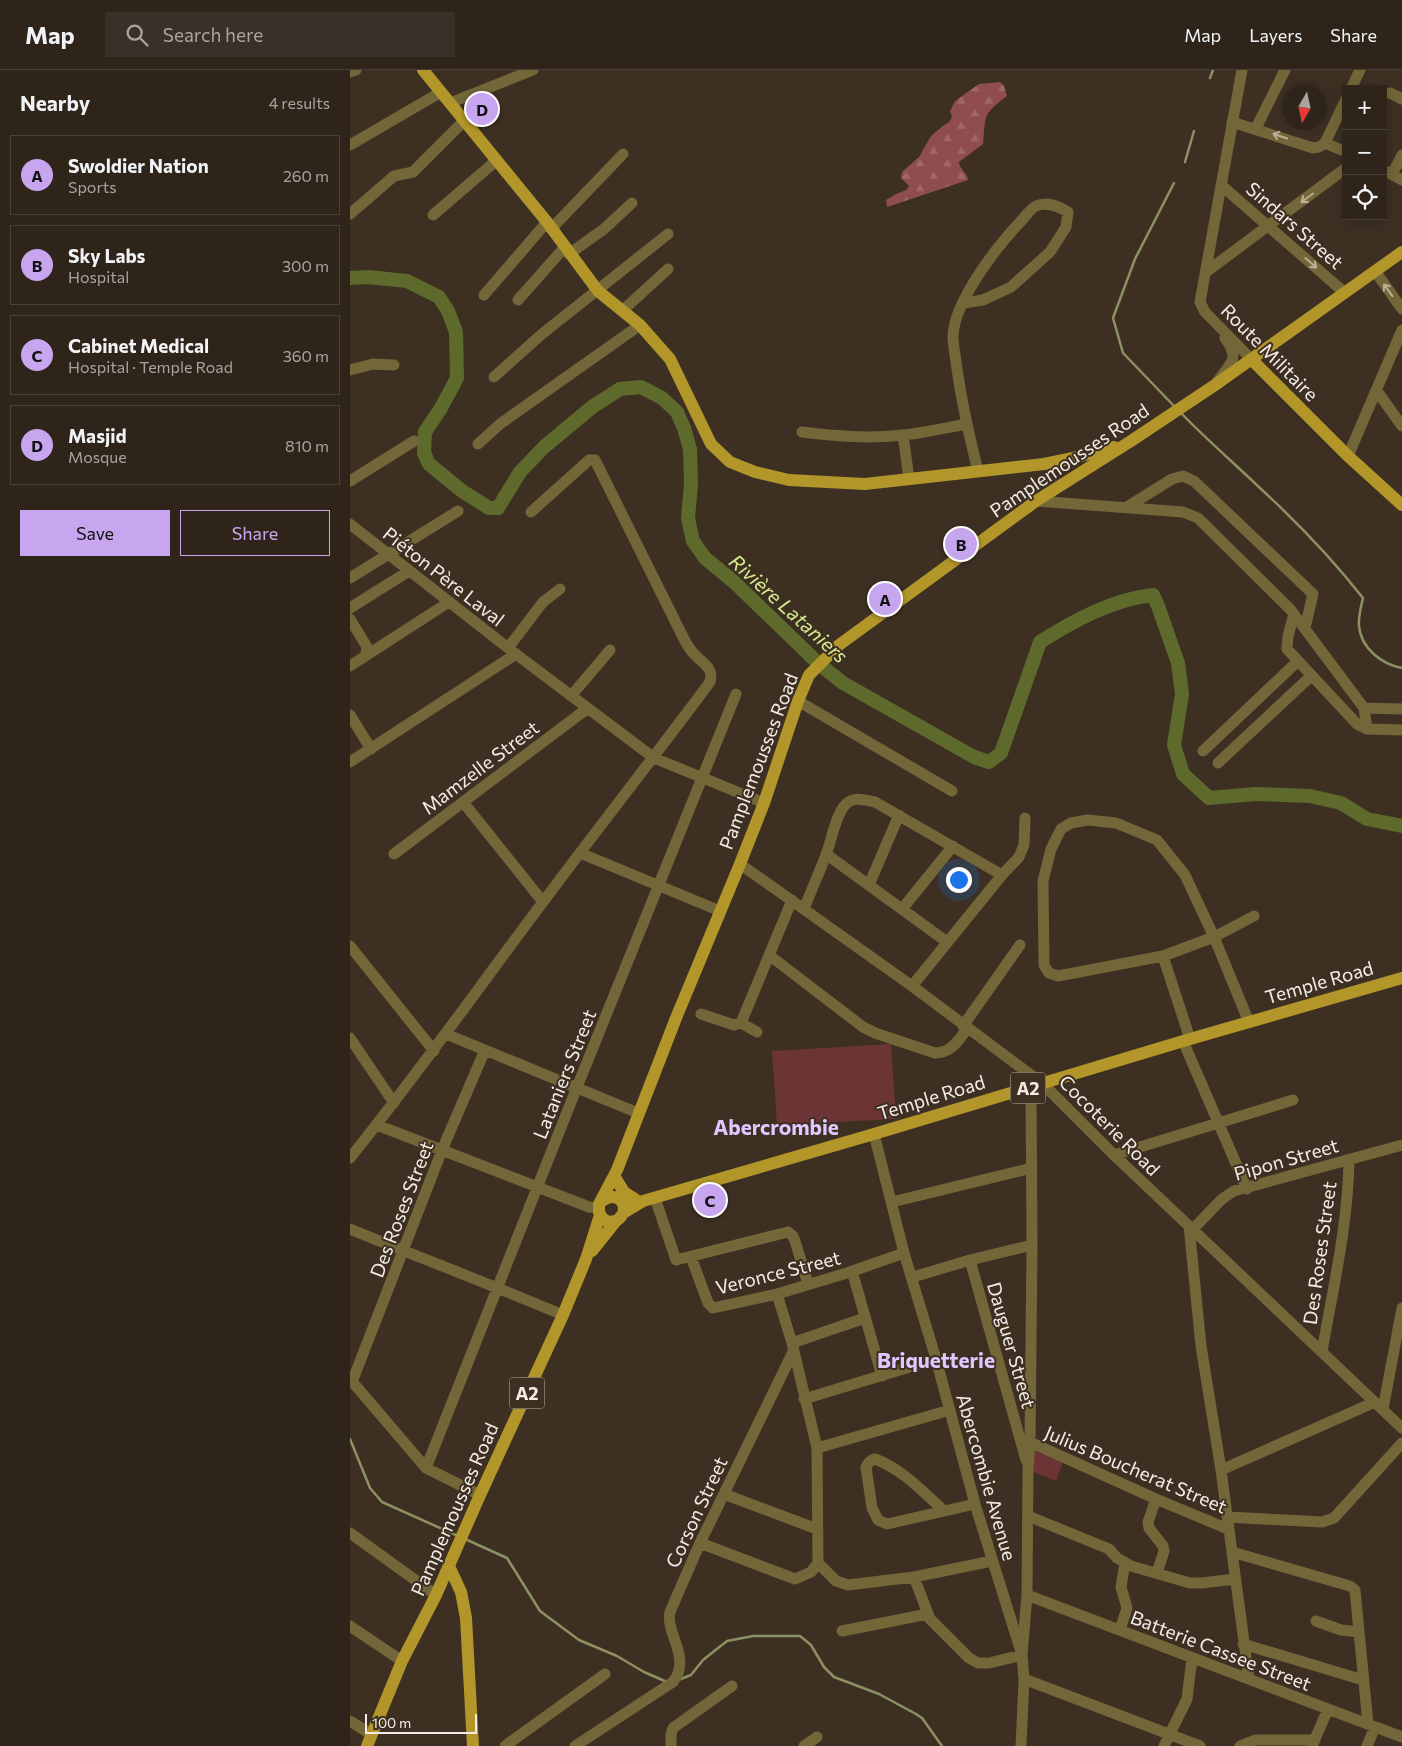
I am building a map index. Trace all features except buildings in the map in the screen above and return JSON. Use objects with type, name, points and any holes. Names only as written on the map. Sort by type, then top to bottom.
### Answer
[{"type":"main road","points":[[423,70],[497,160],[598,291],[640,325],[670,359],[710,444],[730,462],[755,472],[790,480],[865,484],[1064,461],[1131,441]]},
{"type":"main road","name":"Pamplemousses Road","points":[[369,1740],[402,1662],[436,1595],[480,1494],[563,1315],[586,1259],[600,1208],[617,1175],[638,1112],[764,803],[798,700],[809,675],[839,645],[1036,501],[1215,385],[1402,252]]},
{"type":"main road","name":"Route Militaire","points":[[1252,359],[1348,456],[1402,505]]},
{"type":"main road","points":[[1064,461],[1076,476]]},
{"type":"main road","points":[[1044,464],[1076,476]]},
{"type":"main road","name":"Temple Road","points":[[619,1217],[644,1200],[1402,978]]},
{"type":"main road","points":[[600,1208],[605,1220],[619,1217],[624,1206],[618,1198],[617,1175]]},
{"type":"main road","points":[[617,1175],[624,1192],[644,1200]]},
{"type":"main road","name":"A2","points":[[600,1208],[607,1197],[618,1198]]},
{"type":"main road","name":"Temple Road","points":[[618,1198],[644,1200]]},
{"type":"main road","name":"Pamplemousses Road","points":[[586,1259],[619,1217]]},
{"type":"main road","points":[[449,1566],[461,1592],[466,1618],[473,1746]]},
{"type":"street","points":[[350,72],[356,70]]},
{"type":"street","points":[[450,103],[533,70]]},
{"type":"street","name":"Route Militaire","points":[[1242,70],[1200,302],[1214,323],[1252,359]]},
{"type":"street","points":[[1256,128],[1285,70]]},
{"type":"street","points":[[1353,85],[1360,70]]},
{"type":"street","points":[[350,145],[441,92]]},
{"type":"street","points":[[1390,93],[1402,99]]},
{"type":"street","points":[[1232,122],[1256,128],[1313,148],[1325,143],[1342,108]]},
{"type":"street","points":[[350,214],[394,176],[413,172],[465,120]]},
{"type":"street","points":[[1325,143],[1342,150]]},
{"type":"street","points":[[484,295],[549,226],[623,154]]},
{"type":"street","points":[[1392,175],[1402,155]]},
{"type":"street","points":[[433,215],[497,160]]},
{"type":"street","points":[[1206,272],[1342,171]]},
{"type":"street","name":"Sindars Street","points":[[1221,185],[1345,293]]},
{"type":"street","points":[[518,300],[567,251],[604,229],[632,203]]},
{"type":"street","points":[[964,303],[983,300],[1011,287],[1050,252],[1066,227],[1068,212],[1054,204],[1036,206],[1009,234],[974,284],[955,320],[953,337],[958,379],[966,424],[978,471]]},
{"type":"street","points":[[494,377],[542,334],[668,234]]},
{"type":"street","points":[[622,311],[668,269]]},
{"type":"street","points":[[1375,271],[1402,309]]},
{"type":"street","points":[[1214,323],[1232,348],[1234,355],[1232,362],[1215,385]]},
{"type":"street","points":[[478,444],[500,424],[640,325]]},
{"type":"street","points":[[1348,456],[1402,330]]},
{"type":"street","points":[[350,370],[373,364],[394,364]]},
{"type":"street","points":[[1377,392],[1402,426]]},
{"type":"street","points":[[802,432],[846,437],[903,435],[966,424]]},
{"type":"street","points":[[903,435],[910,479]]},
{"type":"street","points":[[350,481],[414,441]]},
{"type":"street","points":[[350,1158],[434,1051],[543,902],[710,682],[709,667],[694,655],[683,637],[597,463],[593,459],[589,460],[531,512]]},
{"type":"street","points":[[1127,507],[1172,479],[1183,476],[1194,481],[1313,594],[1305,628]]},
{"type":"street","points":[[1036,501],[1183,512],[1198,518],[1294,614],[1364,708],[1367,729]]},
{"type":"street","points":[[350,578],[458,511]]},
{"type":"street","name":"Piéton Père Laval","points":[[350,524],[408,571],[654,758],[764,803]]},
{"type":"street","points":[[350,608],[408,571]]},
{"type":"street","points":[[350,762],[512,651],[543,602],[560,589]]},
{"type":"street","points":[[350,666],[449,602]]},
{"type":"street","points":[[1294,614],[1288,636],[1288,649],[1311,676],[1357,724],[1367,729],[1402,730]]},
{"type":"street","points":[[350,619],[368,647],[363,658]]},
{"type":"street","points":[[571,696],[610,650]]},
{"type":"street","points":[[1203,751],[1298,661]]},
{"type":"street","points":[[1218,763],[1311,676]]},
{"type":"street","name":"Lataniers Street","points":[[426,1468],[736,694]]},
{"type":"street","points":[[798,700],[952,791]]},
{"type":"street","name":"Mamzelle Street","points":[[394,854],[588,708]]},
{"type":"street","points":[[1364,708],[1402,709]]},
{"type":"street","points":[[350,715],[371,749]]},
{"type":"street","points":[[804,909],[840,812],[845,804],[852,800],[861,799],[875,802],[1002,875]]},
{"type":"street","points":[[463,802],[543,902]]},
{"type":"street","points":[[870,885],[899,816]]},
{"type":"street","points":[[912,986],[1022,852],[1026,832],[1025,818]]},
{"type":"street","points":[[1249,1022],[1214,937],[1186,875],[1157,840],[1116,823],[1088,820],[1071,823],[1061,829],[1051,849],[1043,881],[1044,965],[1049,974],[1058,976],[1163,956],[1214,937],[1254,916]]},
{"type":"street","points":[[902,909],[953,846]]},
{"type":"street","points":[[580,853],[720,911]]},
{"type":"street","points":[[826,854],[947,942]]},
{"type":"street","name":"Cocoterie Road","points":[[740,864],[1000,1051],[1114,1155],[1402,1428]]},
{"type":"street","points":[[741,1023],[792,900]]},
{"type":"street","points":[[769,955],[852,1019],[875,1033],[940,1053],[954,1046],[1020,945]]},
{"type":"street","points":[[350,946],[434,1051]]},
{"type":"street","points":[[1163,956],[1187,1040],[1218,1123],[1247,1189]]},
{"type":"street","points":[[701,1014],[734,1025],[741,1023],[758,1032]]},
{"type":"street","points":[[446,1034],[638,1112]]},
{"type":"street","points":[[350,1038],[394,1103]]},
{"type":"street","name":"Des Roses Street","points":[[351,1380],[442,1150],[485,1050]]},
{"type":"street","points":[[1021,1746],[1024,1679],[1022,1655],[1027,1595],[1030,1442],[1032,1168],[1037,1085]]},
{"type":"street","points":[[1114,1155],[1293,1100]]},
{"type":"street","points":[[377,1125],[537,1188],[589,1207],[600,1208]]},
{"type":"street","name":"Abercombie Avenue","points":[[874,1134],[904,1253],[936,1359],[975,1504],[1022,1655]]},
{"type":"street","name":"Pipon Street","points":[[1191,1228],[1222,1199],[1234,1191],[1247,1189],[1402,1145]]},
{"type":"street","name":"Des Roses Street","points":[[1322,1352],[1345,1226],[1349,1160]]},
{"type":"street","points":[[892,1202],[1032,1168]]},
{"type":"street","points":[[644,1200],[675,1259],[692,1257],[788,1232],[795,1241],[808,1284]]},
{"type":"street","points":[[1191,1228],[1201,1346],[1221,1470],[1248,1679]]},
{"type":"street","points":[[350,1229],[563,1315]]},
{"type":"street","points":[[912,1277],[1032,1245]]},
{"type":"street","name":"Veronce Street","points":[[692,1257],[708,1303],[713,1308],[776,1294],[904,1253]]},
{"type":"street","name":"Dauguer Street","points":[[970,1260],[1028,1468]]},
{"type":"street","points":[[852,1271],[882,1376]]},
{"type":"street","points":[[700,1543],[795,1578],[811,1572],[818,1564],[817,1448],[792,1348],[776,1294]]},
{"type":"street","points":[[1221,1470],[1379,1406],[1402,1308]]},
{"type":"street","points":[[792,1348],[865,1318]]},
{"type":"street","name":"Corson Street","points":[[575,1746],[668,1685],[677,1676],[680,1666],[678,1644],[669,1617],[700,1543],[792,1348]]},
{"type":"street","points":[[804,1399],[936,1359]]},
{"type":"street","points":[[351,1380],[426,1468],[480,1494]]},
{"type":"street","points":[[817,1448],[950,1410]]},
{"type":"street","name":"Julius Boucherat Street","points":[[1030,1442],[1156,1499],[1228,1523],[1322,1522],[1334,1518],[1402,1443]]},
{"type":"street","points":[[943,1510],[894,1468],[875,1459],[866,1467],[872,1508],[878,1520],[888,1524],[975,1504]]},
{"type":"street","points":[[724,1494],[817,1529]]},
{"type":"street","points":[[1156,1499],[1148,1522],[1149,1528],[1163,1546],[1164,1551],[1157,1574]]},
{"type":"street","points":[[1028,1516],[1109,1549],[1117,1558],[1125,1563],[1157,1574],[1190,1583],[1235,1579]]},
{"type":"street","points":[[350,1533],[436,1595]]},
{"type":"street","points":[[1232,1552],[1355,1590],[1363,1680],[1371,1725],[1367,1746]]},
{"type":"street","points":[[818,1564],[836,1581],[848,1585],[914,1577],[992,1561]]},
{"type":"street","points":[[1120,1630],[1127,1608],[1120,1587],[1125,1563]]},
{"type":"street","points":[[914,1577],[933,1622],[969,1658],[978,1663],[989,1663],[1022,1655]]},
{"type":"street","name":"Batterie Cassee Street","points":[[1027,1595],[1402,1737]]},
{"type":"street","points":[[842,1631],[928,1614]]},
{"type":"street","points":[[1316,1621],[1342,1630],[1359,1632]]},
{"type":"street","points":[[350,1626],[402,1662]]},
{"type":"street","points":[[1243,1644],[1363,1680]]},
{"type":"street","points":[[1164,1746],[1187,1699],[1192,1658]]},
{"type":"street","points":[[505,1746],[605,1674]]},
{"type":"street","points":[[1024,1679],[1200,1746]]},
{"type":"street","points":[[672,1746],[671,1735],[673,1728],[732,1686]]},
{"type":"street","points":[[1240,1746],[1255,1740],[1314,1743],[1328,1709]]},
{"type":"street","points":[[350,1721],[369,1740]]},
{"type":"street","points":[[804,1746],[817,1737]]},
{"type":"green space","points":[[1000,82],[1004,86],[1007,96],[993,107],[987,116],[983,144],[959,162],[968,180],[887,207],[886,200],[906,190],[909,186],[901,178],[902,172],[919,157],[931,136],[949,122],[952,117],[950,111],[955,101],[979,84]]},
{"type":"shaded area","points":[[891,1044],[896,1119],[777,1125],[772,1051]]},
{"type":"shaded area","points":[[1034,1450],[1063,1462],[1056,1481],[1033,1472]]},
{"type":"waterway","points":[[1210,78],[1213,70]]},
{"type":"waterway","points":[[1185,162],[1194,131]]},
{"type":"waterway","points":[[1174,183],[1135,259],[1113,318],[1123,353],[1175,407]]},
{"type":"waterway","name":"Rivière Lataniers","points":[[350,278],[368,277],[407,281],[439,297],[448,311],[456,332],[457,378],[441,408],[425,432],[424,453],[429,464],[462,491],[489,508],[498,508],[520,472],[544,447],[592,407],[620,389],[641,387],[662,398],[677,412],[684,428],[690,449],[691,484],[688,518],[693,541],[705,558],[734,582],[819,664],[843,683],[974,757],[989,762],[1001,753],[1040,642],[1066,626],[1108,606],[1138,597],[1153,595],[1178,663],[1182,694],[1174,745],[1183,774],[1209,798],[1256,794],[1310,796],[1341,803],[1367,819],[1402,826]]},
{"type":"waterway","points":[[1181,413],[1288,515],[1339,570],[1363,598],[1359,623],[1361,634],[1368,648],[1380,659],[1402,668]]},
{"type":"waterway","points":[[350,1439],[370,1488],[382,1502],[458,1536]]},
{"type":"waterway","points":[[465,1539],[507,1558],[540,1611],[579,1640],[617,1656],[644,1672],[667,1682]]},
{"type":"waterway","points":[[678,1680],[691,1675],[703,1660],[727,1641],[753,1636],[800,1636],[811,1645],[824,1667],[834,1677],[879,1694],[916,1714],[922,1718],[942,1746]]},
{"type":"place","name":"Masjid","points":[[482,109]]},
{"type":"place","name":"Sky Labs","points":[[961,544]]},
{"type":"place","name":"Swoldier Nation","points":[[885,599]]},
{"type":"place","name":"Cabinet Medical","points":[[710,1200]]},
{"type":"district","name":"Abercrombie","points":[[776,1126]]},
{"type":"district","name":"Briquetterie","points":[[936,1359]]}]
